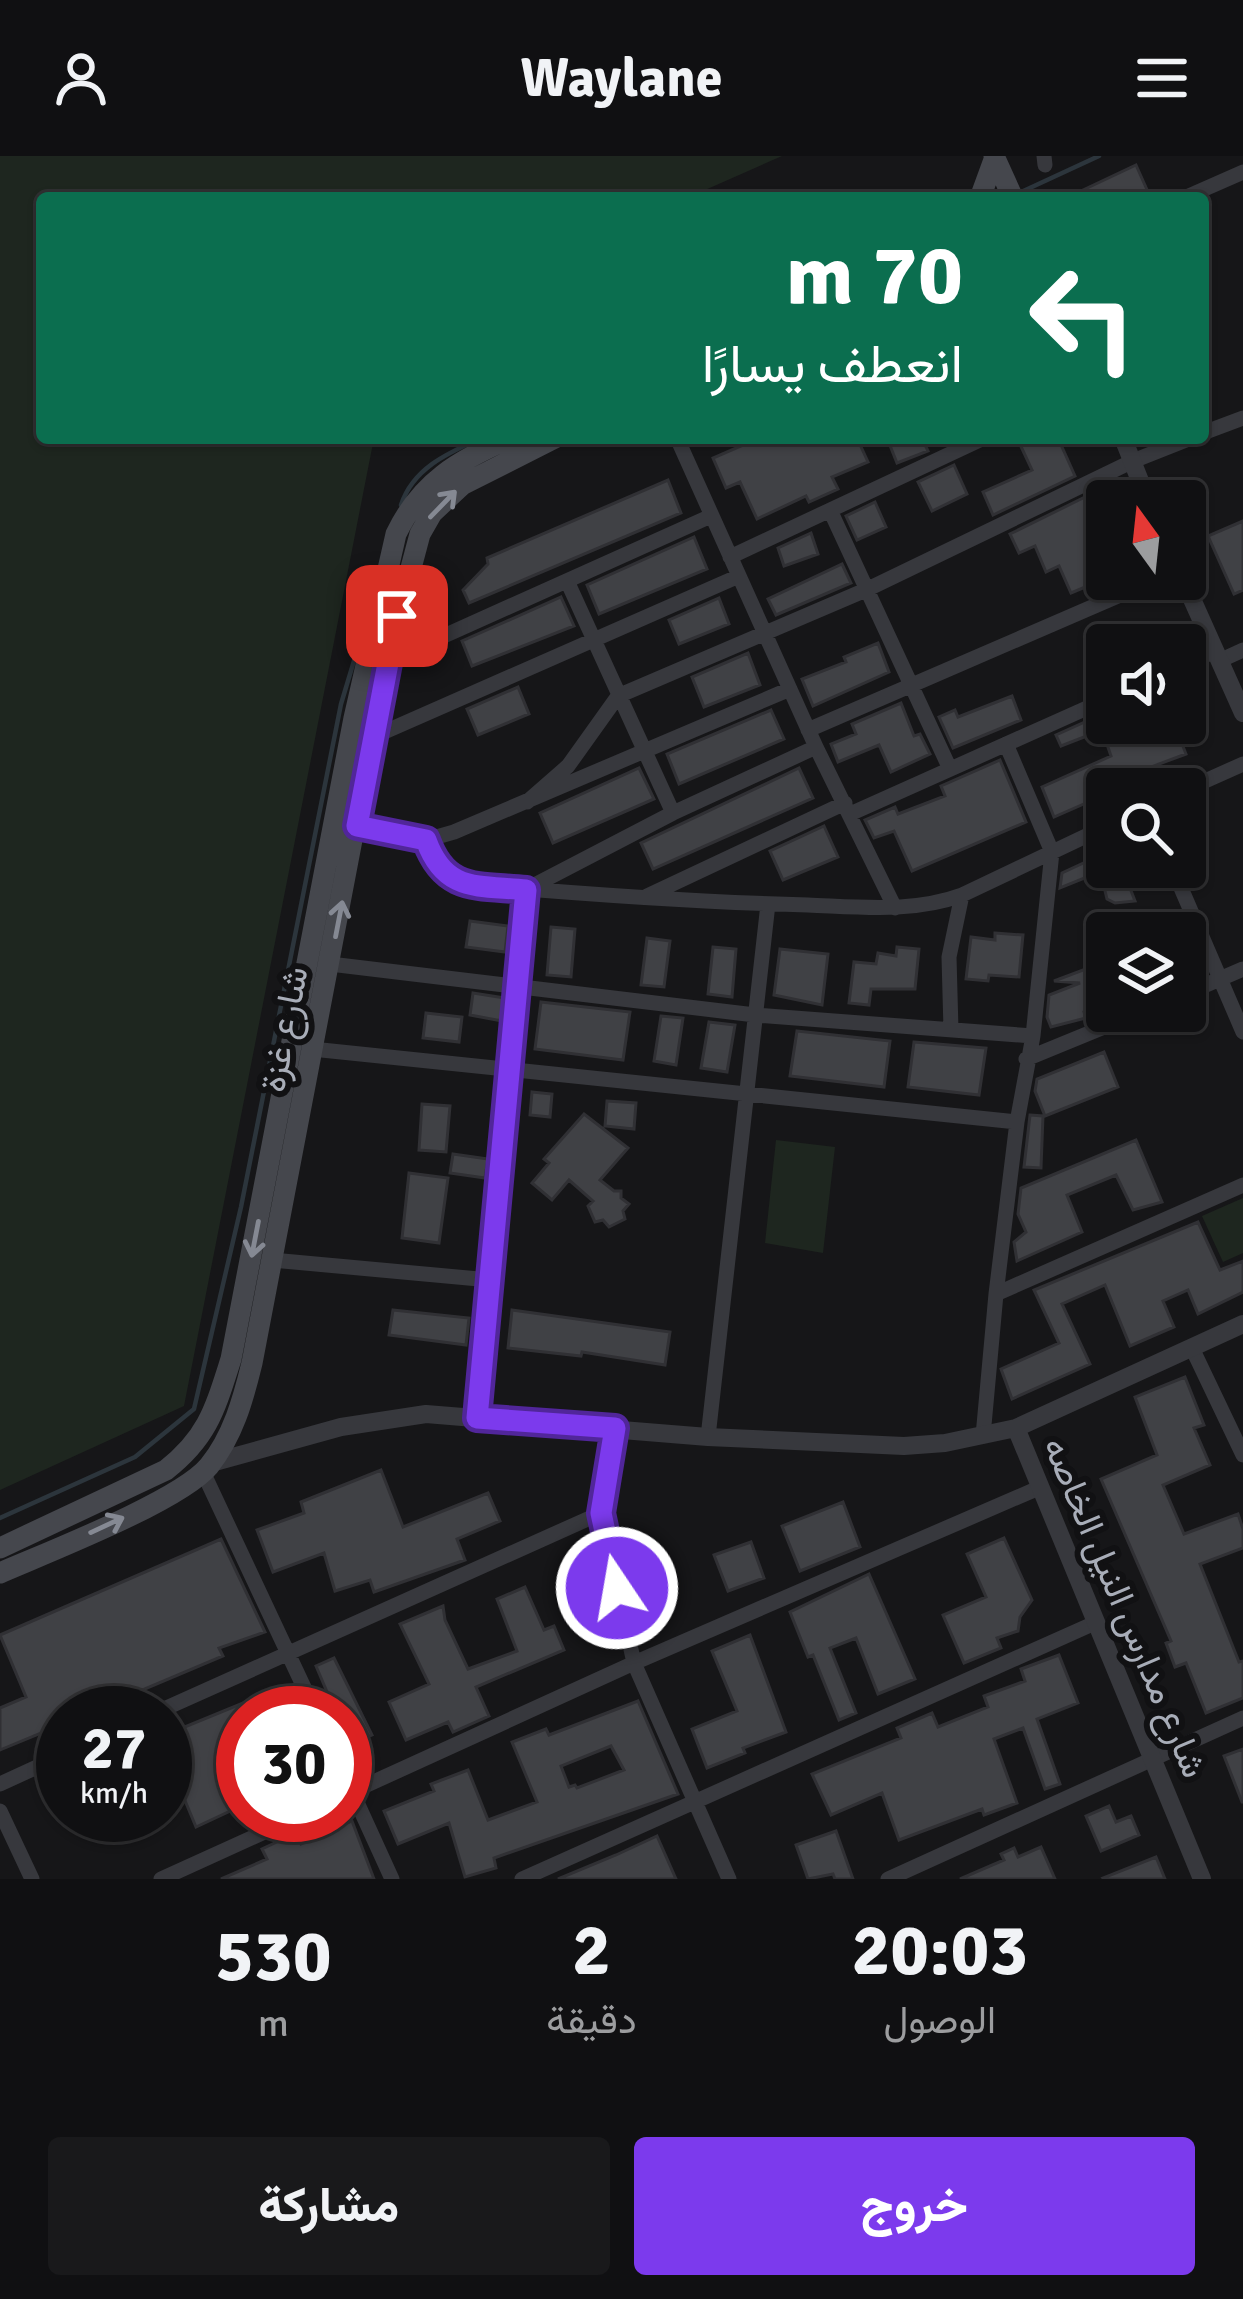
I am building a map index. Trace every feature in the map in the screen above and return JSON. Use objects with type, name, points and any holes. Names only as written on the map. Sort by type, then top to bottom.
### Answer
[{"type":"main road","points":[[982,192],[995,156]]},
{"type":"main road","points":[[995,156],[1010,192]]},
{"type":"main road","name":"شارع غزة","points":[[0,1573],[146,1507],[207,1468],[236,1422],[330,964],[354,718],[396,534],[410,507],[440,474],[498,444]]},
{"type":"main road","name":"شارع غزة","points":[[0,1548],[166,1470],[189,1452],[214,1412],[231,1359],[346,824],[373,737],[386,662],[420,534],[432,513],[479,473],[542,444]]},
{"type":"street","points":[[1198,192],[1243,172]]},
{"type":"street","points":[[1209,431],[1243,418]]},
{"type":"street","points":[[680,444],[812,738],[895,908]]},
{"type":"street","points":[[730,556],[972,444]]},
{"type":"street","points":[[1126,444],[1140,480]]},
{"type":"street","points":[[527,802],[578,754],[618,695],[868,589],[1176,444]]},
{"type":"street","points":[[830,510],[950,769]]},
{"type":"street","points":[[386,662],[711,516]]},
{"type":"street","points":[[373,737],[739,576]]},
{"type":"street","points":[[568,583],[673,813]]},
{"type":"street","points":[[526,890],[913,685],[1109,600]]},
{"type":"street","points":[[1193,600],[1243,713]]},
{"type":"street","points":[[1206,659],[1243,650]]},
{"type":"street","points":[[346,824],[426,840],[527,802],[790,689]]},
{"type":"street","points":[[644,898],[1086,708]]},
{"type":"street","points":[[983,1436],[1016,1122],[1033,1036],[1052,851],[1006,744]]},
{"type":"street","points":[[1206,781],[1243,764]]},
{"type":"street","points":[[426,840],[447,878],[468,884],[644,898],[895,908],[939,904],[1086,836]]},
{"type":"street","points":[[1181,888],[1243,1032]]},
{"type":"street","points":[[477,1418],[526,890]]},
{"type":"street","points":[[951,1030],[949,957],[962,895]]},
{"type":"street","points":[[708,1437],[768,904]]},
{"type":"street","points":[[330,964],[755,1015],[1033,1036]]},
{"type":"street","points":[[1206,986],[1243,969]]},
{"type":"street","points":[[1026,1059],[1092,1032]]},
{"type":"street","points":[[312,1049],[1016,1122]]},
{"type":"street","points":[[996,1294],[1243,1186]]},
{"type":"street","points":[[272,1260],[490,1280]]},
{"type":"street","points":[[304,1686],[207,1468],[386,1418],[426,1414],[708,1437],[904,1446],[983,1436],[1016,1428],[1243,1324]]},
{"type":"street","points":[[1192,1348],[1243,1455]]},
{"type":"street","points":[[615,1428],[601,1513],[634,1663],[729,1879]]},
{"type":"street","name":"شارع مدارس النيل الخاصه","points":[[1016,1428],[1202,1879]]},
{"type":"street","points":[[372,1778],[1041,1487]]},
{"type":"street","points":[[192,1696],[601,1513]]},
{"type":"street","points":[[522,1879],[1097,1622]]},
{"type":"street","points":[[887,1879],[1243,1718]]},
{"type":"street","points":[[0,1784],[36,1767]]},
{"type":"street","points":[[0,1811],[32,1879]]},
{"type":"street","points":[[372,1838],[392,1879]]},
{"type":"street","points":[[161,1879],[243,1842]]},
{"type":"shaded area","points":[[0,156],[782,156],[701,192],[36,192],[36,444],[373,444],[184,1406],[0,1490]]},
{"type":"shaded area","points":[[776,1140],[835,1147],[823,1253],[765,1243]]},
{"type":"shaded area","points":[[1243,1198],[1243,1253],[1223,1262],[1202,1216]]},
{"type":"building","points":[[1136,165],[1148,192],[1079,192]]},
{"type":"building","points":[[745,444],[860,444],[868,462],[832,477],[838,489],[809,502],[806,496],[757,519],[740,482],[726,488],[713,458]]},
{"type":"building","points":[[889,444],[925,444],[928,451],[897,463]]},
{"type":"building","points":[[1020,444],[1061,444],[1075,476],[993,515],[983,492],[1032,470]]},
{"type":"building","points":[[954,465],[967,494],[932,511],[918,482]]},
{"type":"building","points":[[668,480],[681,513],[469,603],[463,590],[488,564],[487,558]]},
{"type":"building","points":[[1085,497],[1086,587],[1071,593],[1059,566],[1046,572],[1035,546],[1019,553],[1010,534]]},
{"type":"building","points":[[875,502],[886,527],[857,540],[846,516]]},
{"type":"building","points":[[1243,521],[1243,590],[1234,594],[1208,536]]},
{"type":"building","points":[[811,533],[818,554],[784,566],[778,548]]},
{"type":"building","points":[[694,537],[707,569],[599,614],[587,585]]},
{"type":"building","points":[[842,564],[851,583],[776,615],[768,599]]},
{"type":"building","points":[[561,597],[574,626],[472,666],[462,641]]},
{"type":"building","points":[[719,598],[729,624],[679,644],[669,620]]},
{"type":"building","points":[[878,643],[889,672],[813,706],[802,679]]},
{"type":"building","points":[[748,653],[760,685],[704,707],[692,677]]},
{"type":"building","points":[[518,687],[529,714],[478,735],[467,709]]},
{"type":"building","points":[[1012,696],[1021,720],[953,748],[939,717],[955,710],[958,717]]},
{"type":"building","points":[[901,703],[914,736],[920,734],[930,754],[891,772],[879,745],[838,762],[831,744],[856,734],[852,724]]},
{"type":"building","points":[[771,710],[784,739],[679,784],[667,754]]},
{"type":"building","points":[[1086,721],[1086,736],[1061,746],[1056,735]]},
{"type":"building","points":[[1107,744],[1182,744],[1186,754],[1151,768],[1086,768],[1086,803],[1054,817],[1042,787],[1111,756]]},
{"type":"building","points":[[1000,760],[1026,822],[912,871],[894,831],[874,838],[865,820],[895,807],[898,814],[945,796],[941,786]]},
{"type":"building","points":[[639,768],[654,799],[553,843],[540,813]]},
{"type":"building","points":[[799,768],[813,798],[653,869],[641,843]]},
{"type":"building","points":[[824,826],[838,857],[783,880],[770,851]]},
{"type":"building","points":[[1086,862],[1086,877],[1060,888],[1062,873]]},
{"type":"building","points":[[1130,888],[1135,901],[1115,903],[1105,891]]},
{"type":"building","points":[[470,921],[508,926],[505,952],[466,947]]},
{"type":"building","points":[[551,927],[575,929],[571,977],[547,975]]},
{"type":"building","points":[[995,933],[1023,935],[1019,977],[966,979],[971,937],[995,940]]},
{"type":"building","points":[[647,938],[670,941],[664,987],[641,985]]},
{"type":"building","points":[[713,947],[736,949],[732,997],[708,994]]},
{"type":"building","points":[[897,947],[919,949],[915,989],[871,989],[869,1005],[849,1003],[854,962],[876,964],[878,953],[896,956]]},
{"type":"building","points":[[780,949],[828,954],[822,1005],[774,995]]},
{"type":"building","points":[[1086,969],[1086,1018],[1051,1027],[1049,995],[1080,983],[1054,981]]},
{"type":"building","points":[[473,993],[505,998],[502,1021],[470,1015]]},
{"type":"building","points":[[541,1002],[630,1012],[623,1060],[535,1049]]},
{"type":"building","points":[[426,1013],[462,1017],[459,1042],[423,1038]]},
{"type":"building","points":[[661,1016],[683,1018],[676,1065],[654,1061]]},
{"type":"building","points":[[709,1022],[735,1025],[727,1072],[701,1068]]},
{"type":"building","points":[[797,1031],[890,1041],[884,1087],[790,1076]]},
{"type":"building","points":[[914,1042],[986,1048],[979,1095],[908,1087]]},
{"type":"building","points":[[1104,1052],[1118,1087],[1045,1116],[1035,1091],[1037,1079]]},
{"type":"building","points":[[532,1092],[552,1094],[550,1117],[530,1115]]},
{"type":"building","points":[[607,1101],[636,1103],[634,1129],[605,1126]]},
{"type":"building","points":[[422,1104],[450,1106],[446,1152],[419,1150]]},
{"type":"building","points":[[584,1114],[628,1148],[600,1180],[621,1191],[621,1198],[629,1204],[623,1211],[625,1219],[609,1227],[603,1220],[595,1222],[588,1206],[593,1201],[569,1180],[552,1200],[532,1183],[549,1163],[544,1159]]},
{"type":"building","points":[[1030,1115],[1043,1116],[1041,1168],[1024,1167]]},
{"type":"building","points":[[1136,1140],[1162,1202],[1133,1210],[1116,1175],[1067,1195],[1082,1232],[1017,1261],[1014,1242],[1026,1232],[1018,1214],[1021,1188]]},
{"type":"building","points":[[453,1154],[488,1159],[485,1178],[450,1173]]},
{"type":"building","points":[[409,1173],[448,1178],[439,1243],[402,1238]]},
{"type":"building","points":[[1198,1222],[1220,1270],[1243,1261],[1243,1292],[1198,1314],[1188,1290],[1163,1301],[1174,1327],[1130,1346],[1105,1285],[1062,1304],[1090,1364],[1012,1399],[1001,1369],[1059,1343],[1034,1290]]},
{"type":"building","points":[[393,1310],[469,1318],[466,1345],[389,1335]]},
{"type":"building","points":[[512,1310],[670,1332],[665,1365],[582,1352],[581,1356],[508,1348]]},
{"type":"building","points":[[1185,1377],[1204,1425],[1194,1428],[1210,1465],[1163,1485],[1184,1534],[1238,1514],[1243,1529],[1243,1548],[1200,1564],[1239,1662],[1243,1661],[1243,1698],[1206,1713],[1186,1663],[1175,1667],[1166,1643],[1171,1641],[1101,1479],[1157,1455],[1135,1397]]},
{"type":"building","points":[[381,1470],[403,1527],[488,1493],[500,1521],[457,1539],[465,1560],[374,1592],[370,1580],[335,1591],[324,1553],[273,1572],[257,1530],[304,1513],[301,1502]]},
{"type":"building","points":[[843,1502],[860,1547],[800,1571],[782,1526]]},
{"type":"building","points":[[1004,1538],[1032,1600],[1020,1617],[1018,1631],[997,1638],[1001,1648],[964,1663],[943,1615],[986,1597],[967,1554]]},
{"type":"building","points":[[221,1539],[265,1632],[219,1648],[223,1656],[152,1686],[36,1686],[36,1735],[0,1750],[0,1708],[26,1697],[0,1635]]},
{"type":"building","points":[[751,1542],[764,1578],[728,1591],[714,1555]]},
{"type":"building","points":[[869,1574],[915,1679],[878,1694],[856,1638],[830,1648],[856,1713],[839,1720],[790,1612]]},
{"type":"building","points":[[525,1587],[544,1630],[554,1626],[564,1650],[476,1687],[489,1716],[453,1732],[448,1722],[406,1740],[389,1702],[429,1684],[400,1624],[443,1606],[468,1669],[517,1651],[497,1599]]},
{"type":"building","points":[[750,1635],[786,1732],[707,1768],[692,1729],[737,1711],[712,1651]]},
{"type":"building","points":[[1059,1655],[1078,1703],[1037,1719],[1060,1784],[1045,1789],[1023,1728],[994,1739],[1017,1803],[984,1815],[982,1809],[899,1840],[882,1793],[831,1815],[812,1774],[901,1738],[897,1728],[932,1713],[938,1727],[988,1707],[984,1696],[1025,1681],[1021,1669]]},
{"type":"building","points":[[334,1658],[348,1686],[325,1686],[316,1666]]},
{"type":"building","points":[[638,1701],[678,1794],[494,1858],[496,1868],[465,1877],[449,1823],[398,1844],[384,1811],[434,1791],[431,1784],[468,1770],[488,1820],[537,1802],[512,1742],[546,1729],[549,1735]],"holes":[[[611,1746],[624,1770],[577,1788],[569,1787],[561,1766]]]},
{"type":"building","points":[[216,1714],[216,1818],[196,1827],[192,1817],[192,1724]]},
{"type":"building","points":[[1243,1749],[1243,1802],[1242,1802],[1224,1756]]},
{"type":"building","points":[[1109,1806],[1116,1822],[1131,1816],[1139,1835],[1101,1851],[1086,1816]]},
{"type":"building","points":[[836,1831],[853,1879],[835,1879],[833,1874],[808,1879],[796,1845]]},
{"type":"building","points":[[657,1836],[676,1879],[558,1879],[616,1855]]},
{"type":"building","points":[[277,1842],[360,1842],[374,1879],[221,1879],[267,1859],[262,1849]]},
{"type":"building","points":[[1041,1847],[1055,1879],[960,1879],[1004,1860],[1001,1854],[1014,1848],[1018,1857]]},
{"type":"building","points":[[1156,1857],[1165,1879],[1103,1878]]},
{"type":"waterway","points":[[1021,192],[1099,156]]},
{"type":"waterway","points":[[401,505],[423,471],[469,444]]},
{"type":"waterway","points":[[0,1518],[135,1457],[194,1409],[241,1207],[341,704],[363,631]]},
{"type":"route","points":[[397,616],[357,826],[426,840],[447,878],[526,890],[477,1418],[615,1428],[601,1513],[617,1588]]}]
